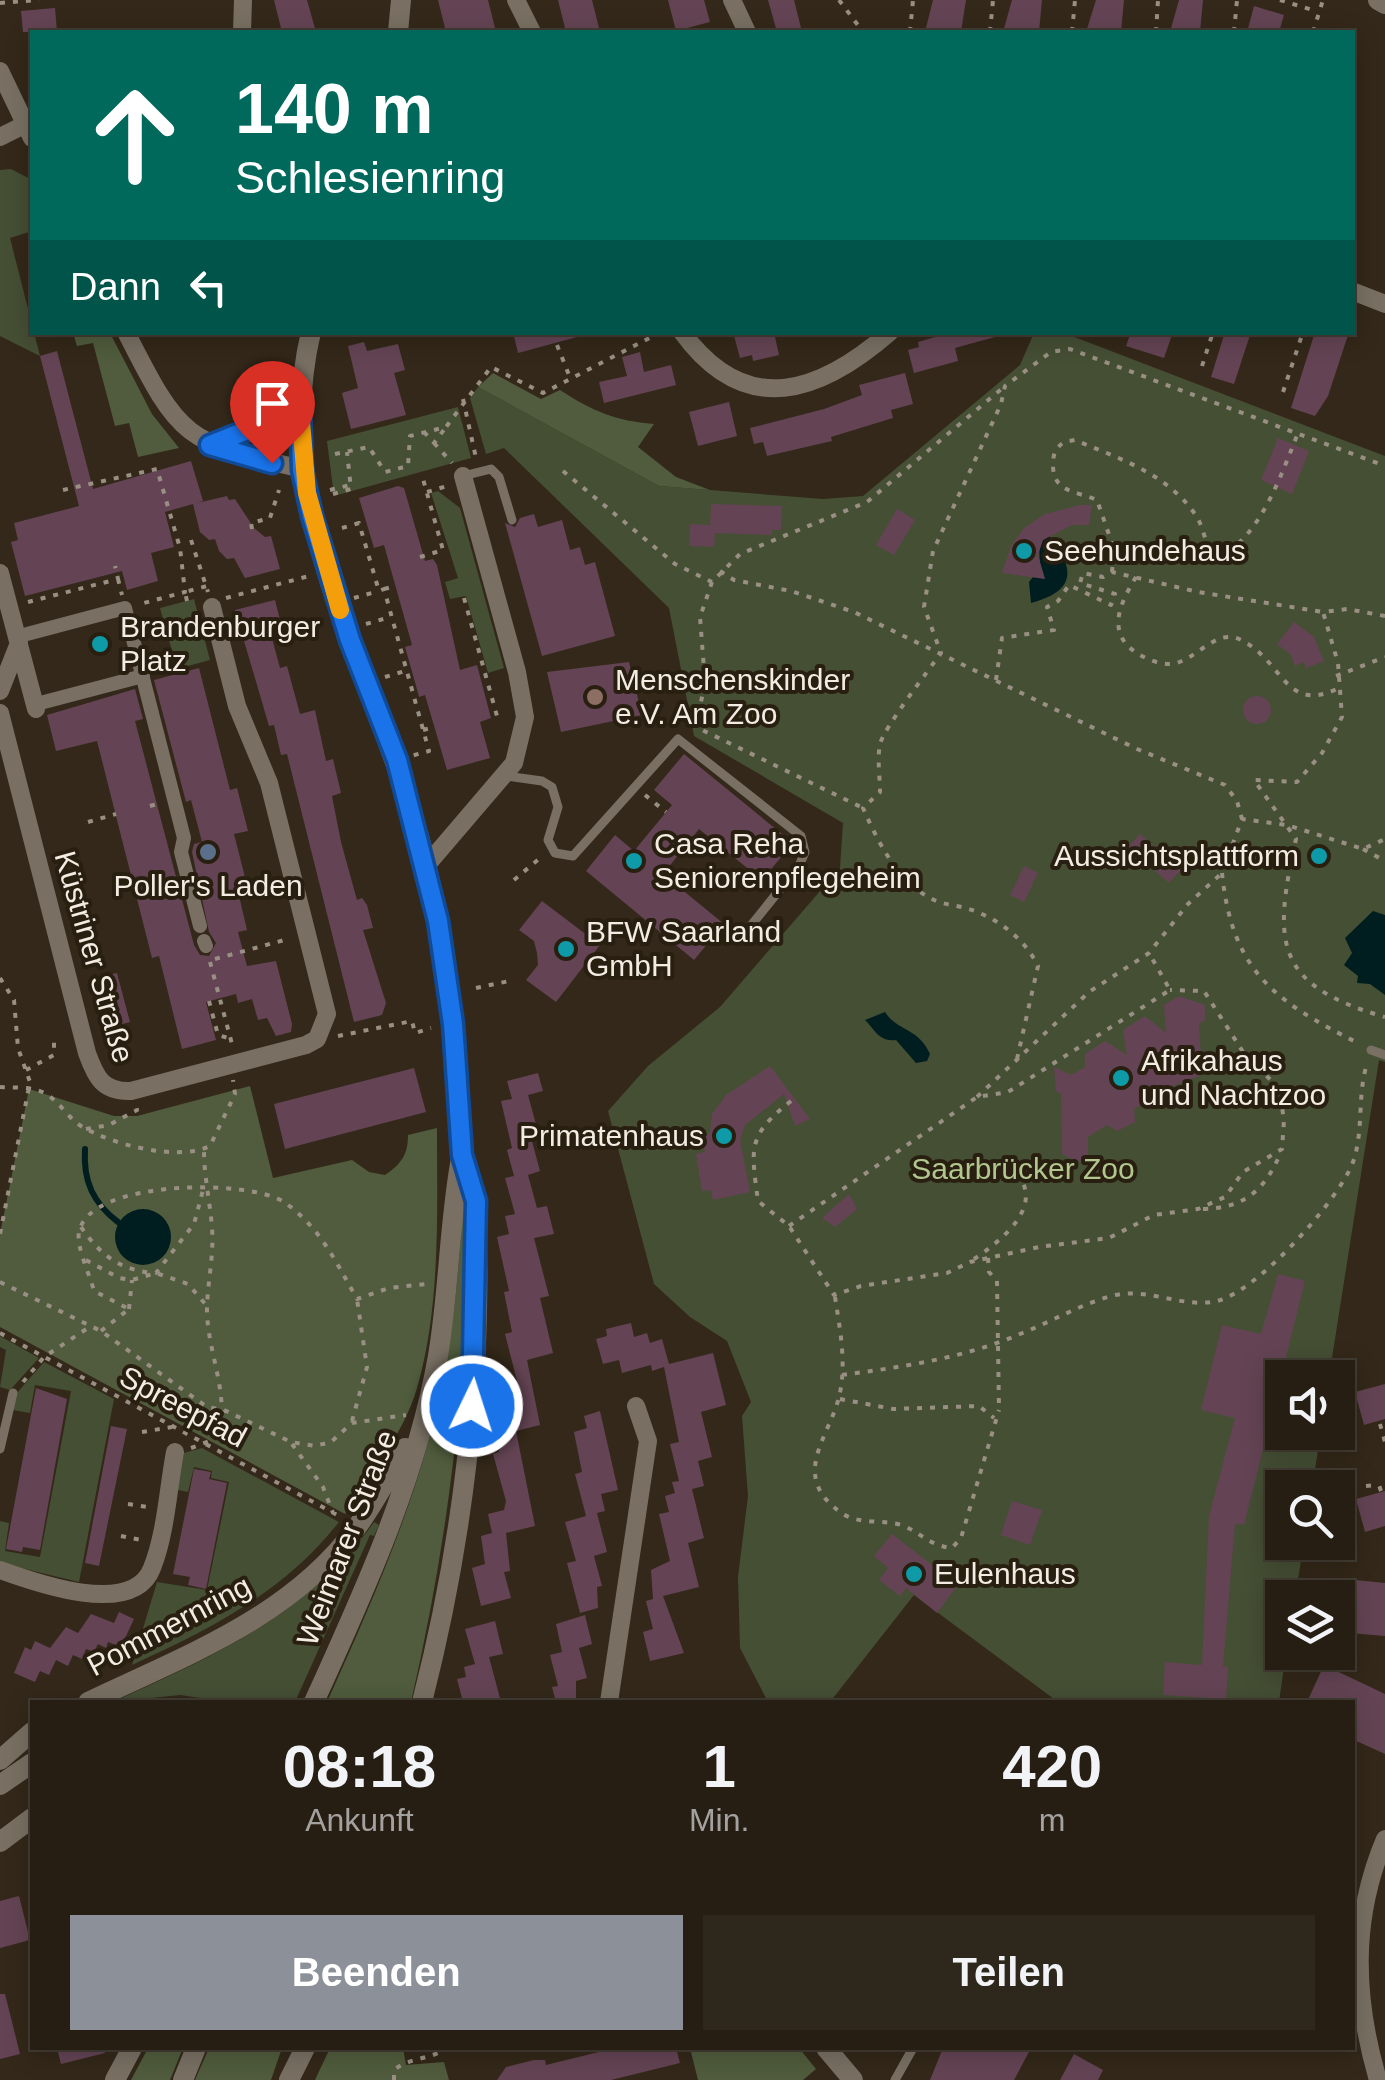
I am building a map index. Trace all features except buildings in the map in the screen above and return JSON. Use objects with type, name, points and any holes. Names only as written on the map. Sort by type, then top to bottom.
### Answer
[{"type":"street","points":[[242,30],[243,0]]},
{"type":"street","points":[[398,30],[401,0]]},
{"type":"street","points":[[516,0],[531,30]]},
{"type":"street","points":[[732,0],[746,30]]},
{"type":"street","points":[[1378,0],[1385,4]]},
{"type":"street","points":[[0,71],[29,131],[0,137]]},
{"type":"street","points":[[1355,292],[1385,304]]},
{"type":"street","points":[[128,335],[172,416],[210,445],[302,470]]},
{"type":"street","points":[[312,335],[300,409],[302,470],[338,603],[397,760],[426,866],[453,1024],[462,1155],[476,1201],[475,1374],[450,1570],[422,1700]]},
{"type":"street","points":[[685,335],[712,364],[737,382],[768,389],[797,388],[831,377],[886,335]]},
{"type":"street","points":[[210,445],[300,409]]},
{"type":"street","points":[[426,866],[506,776],[520,748],[523,698],[463,476]]},
{"type":"street","points":[[0,572],[9,607],[23,638],[40,706],[143,676]]},
{"type":"street","name":"Küstriner Straße","points":[[0,713],[87,1054],[98,1080],[113,1091],[130,1091],[306,1046],[323,1032],[327,1014],[269,783],[238,706],[211,604]]},
{"type":"street","points":[[23,638],[125,608],[184,838],[181,852],[204,942]]},
{"type":"street","points":[[0,691],[23,638]]},
{"type":"street","name":"Weimarer Straße","points":[[315,1700],[384,1540],[417,1415],[438,1356],[462,1155]]},
{"type":"street","points":[[609,1700],[648,1441],[636,1406]]},
{"type":"street","name":"Pommernring","points":[[92,1700],[246,1626],[311,1576],[355,1530],[417,1415]]},
{"type":"street","points":[[0,1570],[87,1593],[110,1595],[134,1590],[152,1568],[176,1452]]},
{"type":"street","points":[[0,1760],[30,1734]]},
{"type":"street","points":[[0,1785],[30,1764]]},
{"type":"street","points":[[1,1842],[30,1820]]},
{"type":"street","points":[[1,1842],[30,1833]]},
{"type":"street","points":[[1378,2080],[1364,2031],[1358,1974],[1360,1924],[1385,1839]]},
{"type":"street","points":[[115,2080],[128,2050]]},
{"type":"street","points":[[183,2080],[195,2050]]},
{"type":"street","points":[[287,2080],[296,2050]]},
{"type":"street","points":[[287,2080],[304,2050]]},
{"type":"street","points":[[828,2050],[853,2080]]},
{"type":"lane","points":[[463,476],[492,470],[499,476],[512,520]]},
{"type":"lane","points":[[506,776],[542,781],[552,787],[558,807],[548,840],[563,856],[582,852],[678,739],[801,836],[805,852],[799,866],[740,939]]},
{"type":"lane","points":[[1372,1050],[1385,1056]]},
{"type":"lane","points":[[0,1449],[13,1394]]},
{"type":"lane","points":[[895,2080],[912,2050]]},
{"type":"path","points":[[0,3],[40,0]]},
{"type":"path","points":[[839,0],[862,30]]},
{"type":"path","points":[[910,30],[913,0]]},
{"type":"path","points":[[990,30],[993,0]]},
{"type":"path","points":[[1072,30],[1075,0]]},
{"type":"path","points":[[1156,30],[1158,0]]},
{"type":"path","points":[[1234,30],[1237,0]]},
{"type":"path","points":[[1280,0],[1316,12]]},
{"type":"path","points":[[1313,30],[1322,0]]},
{"type":"path","points":[[434,443],[463,400],[492,367],[543,393],[655,335]]},
{"type":"path","points":[[1202,366],[1212,335]]},
{"type":"path","points":[[1284,392],[1302,335]]},
{"type":"path","points":[[557,345],[571,380]]},
{"type":"path","points":[[1017,1059],[1038,966],[1030,949],[997,921],[933,900],[908,882],[877,842],[863,808],[696,727],[705,682],[700,616],[712,582],[740,554],[867,502],[1051,352],[1070,349],[1385,466]]},
{"type":"path","points":[[941,653],[924,607],[933,551],[1001,404],[1005,386]]},
{"type":"path","points":[[424,432],[463,476],[477,456],[463,400]]},
{"type":"path","points":[[335,454],[369,447],[384,472],[408,466],[410,436],[446,426]]},
{"type":"path","points":[[1112,572],[1114,549],[1097,500],[1072,493],[1054,476],[1052,460],[1064,442],[1075,440],[1162,477],[1170,492],[1195,514],[1210,551],[1220,555],[1231,551],[1272,500],[1299,431]]},
{"type":"path","points":[[331,492],[351,489],[348,452]]},
{"type":"path","points":[[63,490],[157,469],[180,548],[187,601]]},
{"type":"path","points":[[564,471],[688,574],[712,582]]},
{"type":"path","points":[[420,557],[443,550],[423,479]]},
{"type":"path","points":[[252,529],[251,523],[270,518],[279,490]]},
{"type":"path","points":[[342,528],[359,522],[365,531],[429,752],[419,754]]},
{"type":"path","points":[[125,608],[207,586],[191,540]]},
{"type":"path","points":[[115,566],[120,587]]},
{"type":"path","points":[[720,571],[734,580],[791,591],[854,612],[1225,785],[1237,800],[1242,818],[1222,872],[1226,913],[1239,948],[1255,975],[1298,1013],[1372,1050],[1362,1080],[1352,1164],[1304,1229],[1262,1272],[1233,1293],[1218,1301],[1156,1293],[1115,1294],[1018,1335],[952,1356],[842,1375]]},
{"type":"path","points":[[996,680],[1002,638],[1054,630],[1047,606],[1058,601],[1069,585],[1111,604],[1115,594],[1080,583],[1083,573],[1103,577],[1112,572],[1323,612],[1348,609],[1385,616]]},
{"type":"path","points":[[211,604],[308,576]]},
{"type":"path","points":[[1136,577],[1116,621],[1120,638],[1150,661],[1172,664],[1223,636],[1234,636],[1269,660],[1300,696],[1312,699],[1337,690]]},
{"type":"path","points":[[9,607],[118,579]]},
{"type":"path","points":[[363,595],[396,586]]},
{"type":"path","points":[[85,588],[87,596]]},
{"type":"path","points":[[49,597],[51,606]]},
{"type":"path","points":[[464,598],[496,716]]},
{"type":"path","points":[[1323,612],[1338,663],[1342,717],[1312,767],[1297,782],[1254,780],[1296,839],[1282,918],[1291,961],[1329,997],[1385,1016]]},
{"type":"path","points":[[373,622],[391,617]]},
{"type":"path","points":[[863,808],[874,802],[880,792],[880,745],[888,725],[907,705],[941,653]]},
{"type":"path","points":[[1336,676],[1385,657]]},
{"type":"path","points":[[391,675],[405,671]]},
{"type":"path","points":[[423,730],[435,727]]},
{"type":"path","points":[[638,788],[666,812]]},
{"type":"path","points":[[88,822],[116,814]]},
{"type":"path","points":[[1242,818],[1288,824],[1363,848],[1385,861]]},
{"type":"path","points":[[1363,848],[1385,839]]},
{"type":"path","points":[[514,880],[537,862]]},
{"type":"path","points":[[789,1226],[813,1214],[865,1171],[976,1097],[1088,992],[1150,953],[1188,904],[1222,872]]},
{"type":"path","points":[[226,956],[307,934]]},
{"type":"path","points":[[0,1087],[44,1092],[86,1129],[170,1151],[204,1150],[210,1146],[235,1094],[230,1038],[204,942]]},
{"type":"path","points":[[1150,953],[1170,990]]},
{"type":"path","points":[[0,978],[14,1000],[14,1030],[29,1089],[0,1234]]},
{"type":"path","points":[[476,988],[514,980]]},
{"type":"path","points":[[970,1262],[1109,1238],[1154,1216],[1225,1208],[1252,1198],[1270,1178],[1282,1150],[1284,1120],[1278,1088],[1246,1055],[1204,992],[1170,990],[1008,1092],[976,1097]]},
{"type":"path","points":[[209,1001],[218,1035],[230,1038]]},
{"type":"path","points":[[345,1038],[412,1021],[415,1033],[431,1028]]},
{"type":"path","points":[[26,1070],[54,1056],[54,1040]]},
{"type":"path","points":[[791,1100],[763,1123],[752,1140],[758,1201],[789,1226],[834,1295],[842,1375],[839,1399],[819,1439],[815,1466],[818,1485],[844,1514],[904,1526],[934,1546],[952,1548],[961,1538],[999,1410],[997,1281],[989,1272],[988,1258]]},
{"type":"path","points":[[86,1129],[109,1124],[136,1111]]},
{"type":"path","points":[[204,1150],[204,1185],[212,1225],[212,1276],[207,1306],[224,1410],[218,1438],[205,1445]]},
{"type":"path","points":[[1198,1209],[1225,1198],[1243,1172],[1282,1150]]},
{"type":"path","points":[[834,1295],[861,1286],[947,1273],[1009,1234],[1022,1214],[1025,1196],[1018,1174],[1012,1170],[997,1174]]},
{"type":"path","points":[[86,1260],[132,1280],[156,1273],[194,1224],[204,1185]]},
{"type":"path","points":[[0,1282],[101,1331],[207,1408],[224,1410],[291,1442],[315,1446],[331,1442],[352,1423],[367,1366],[358,1299],[317,1228],[280,1199],[204,1185],[115,1198],[81,1226],[78,1236],[94,1291],[129,1310]]},
{"type":"path","points":[[81,1226],[96,1248],[118,1265],[188,1284],[207,1306]]},
{"type":"path","points":[[101,1331],[129,1310],[132,1280]]},
{"type":"path","points":[[358,1299],[388,1288],[436,1283]]},
{"type":"path","points":[[13,1394],[44,1357],[91,1326]]},
{"type":"path","name":"Spreepfad","points":[[0,1333],[345,1519]]},
{"type":"path","points":[[839,1399],[893,1409],[978,1406],[994,1418]]},
{"type":"path","points":[[352,1423],[417,1415]]},
{"type":"path","points":[[1380,1424],[1385,1442]]},
{"type":"path","points":[[142,1432],[172,1427]]},
{"type":"path","points":[[291,1442],[323,1487],[333,1513]]},
{"type":"path","points":[[1366,1486],[1382,1486]]},
{"type":"path","points":[[128,1504],[148,1508]]},
{"type":"path","points":[[121,1536],[142,1540]]},
{"type":"path","points":[[394,2080],[394,2070],[404,2062],[432,2058],[444,2050]]},
{"type":"green space","points":[[11,169],[30,179],[30,232],[10,238],[30,317],[30,335],[35,335],[40,356],[0,336],[0,170]]},
{"type":"green space","points":[[74,335],[111,335],[152,414],[179,448],[138,457],[129,423],[115,426],[93,343],[77,346]]},
{"type":"green space","name":"Saarbrücker Zoo","points":[[1033,335],[1069,335],[1385,456],[1385,1062],[1379,1060],[1332,1360],[1265,1360],[1265,1450],[1318,1450],[1315,1470],[1265,1470],[1265,1560],[1301,1560],[1298,1580],[1265,1580],[1265,1670],[1284,1670],[1279,1700],[1055,1700],[914,1595],[832,1700],[767,1700],[740,1648],[738,1577],[748,1496],[742,1416],[751,1402],[727,1341],[690,1317],[654,1284],[608,1111],[648,1066],[720,1007],[840,868],[843,823],[694,736],[669,608],[504,448],[486,454],[470,398],[478,387],[659,486],[823,499],[863,496],[1020,365]]},
{"type":"green space","points":[[493,373],[541,399],[560,390],[605,414],[654,424],[638,447],[676,477],[710,490],[659,486],[478,387]]},
{"type":"green space","points":[[458,407],[471,458],[334,496],[327,441]]},
{"type":"green space","points":[[438,491],[460,508],[504,668],[488,673],[466,596],[450,599],[445,582],[458,578],[431,493]]},
{"type":"green space","points":[[194,599],[210,660],[177,669],[160,608]]},
{"type":"green space","points":[[250,1086],[273,1178],[352,1160],[369,1172],[385,1175],[402,1158],[408,1135],[437,1128],[436,1258],[425,1356],[404,1421],[345,1514],[0,1327],[0,1234],[29,1089],[114,1116],[137,1116]]},
{"type":"green space","points":[[463,1201],[468,1201],[465,1328],[454,1454],[436,1578],[411,1700],[328,1700],[382,1575],[428,1444],[451,1335]]},
{"type":"green space","points":[[0,1336],[39,1358],[10,1390],[0,1387],[6,1350],[0,1347]]},
{"type":"green space","points":[[44,1362],[114,1399],[79,1582],[0,1563],[0,1521],[9,1523],[5,1551],[40,1557],[71,1391],[35,1385],[30,1413],[13,1410],[16,1394]]},
{"type":"green space","points":[[202,1448],[339,1522],[318,1547],[270,1589],[218,1622],[132,1665],[157,1582],[207,1590],[229,1482],[211,1478],[212,1471],[194,1467],[188,1492],[173,1489],[180,1454]]},
{"type":"green space","points":[[374,1522],[379,1525],[374,1536],[370,1535],[296,1700],[214,1700],[180,1695],[117,1700],[256,1630],[320,1583]]},
{"type":"green space","points":[[147,2050],[182,2050],[170,2080],[131,2080]]},
{"type":"green space","points":[[208,2050],[281,2050],[271,2080],[195,2080]]},
{"type":"green space","points":[[329,2050],[403,2050],[406,2065],[444,2062],[449,2080],[315,2080]]},
{"type":"green space","points":[[690,2050],[801,2050],[816,2069],[803,2080],[698,2080]]},
{"type":"water","points":[[1049,536],[1064,559],[1067,577],[1057,592],[1031,603],[1029,582],[1040,568],[1039,543]]},
{"type":"water","points":[[1373,911],[1385,915],[1385,995],[1370,984],[1357,983],[1358,976],[1344,965],[1352,953],[1345,938]]},
{"type":"water","points":[[885,1012],[920,1039],[930,1054],[927,1061],[916,1063],[896,1040],[881,1037],[865,1020]]},
{"type":"water","points":[[143,1209],[162,1218],[171,1237],[162,1256],[143,1265],[124,1256],[115,1237],[124,1218]]},
{"type":"waterway","points":[[85,1149],[91,1190],[118,1222]]},
{"type":"slow traffic","points":[[273,423],[300,409],[302,470],[340,610]]},
{"type":"place","name":"Seehundehaus","points":[[1024,551]]},
{"type":"place","name":"Brandenburger Platz","points":[[100,644]]},
{"type":"place","name":"Menschenskinder e.V. Am Zoo","points":[[595,697]]},
{"type":"place","name":"Poller's Laden","points":[[208,852]]},
{"type":"place","name":"Aussichtsplattform","points":[[1319,856]]},
{"type":"place","name":"Casa Reha Seniorenpflegeheim","points":[[634,861]]},
{"type":"place","name":"BFW Saarland GmbH","points":[[566,949]]},
{"type":"place","name":"Afrikahaus und Nachtzoo","points":[[1121,1078]]},
{"type":"place","name":"Primatenhaus","points":[[724,1136]]},
{"type":"place","name":"Eulenhaus","points":[[914,1574]]},
{"type":"route","points":[[272,463],[210,445],[244,435],[300,409],[302,470],[312,516],[350,640],[397,760],[438,921],[459,1081],[462,1155],[476,1201],[478,1287],[472,1406]]}]
